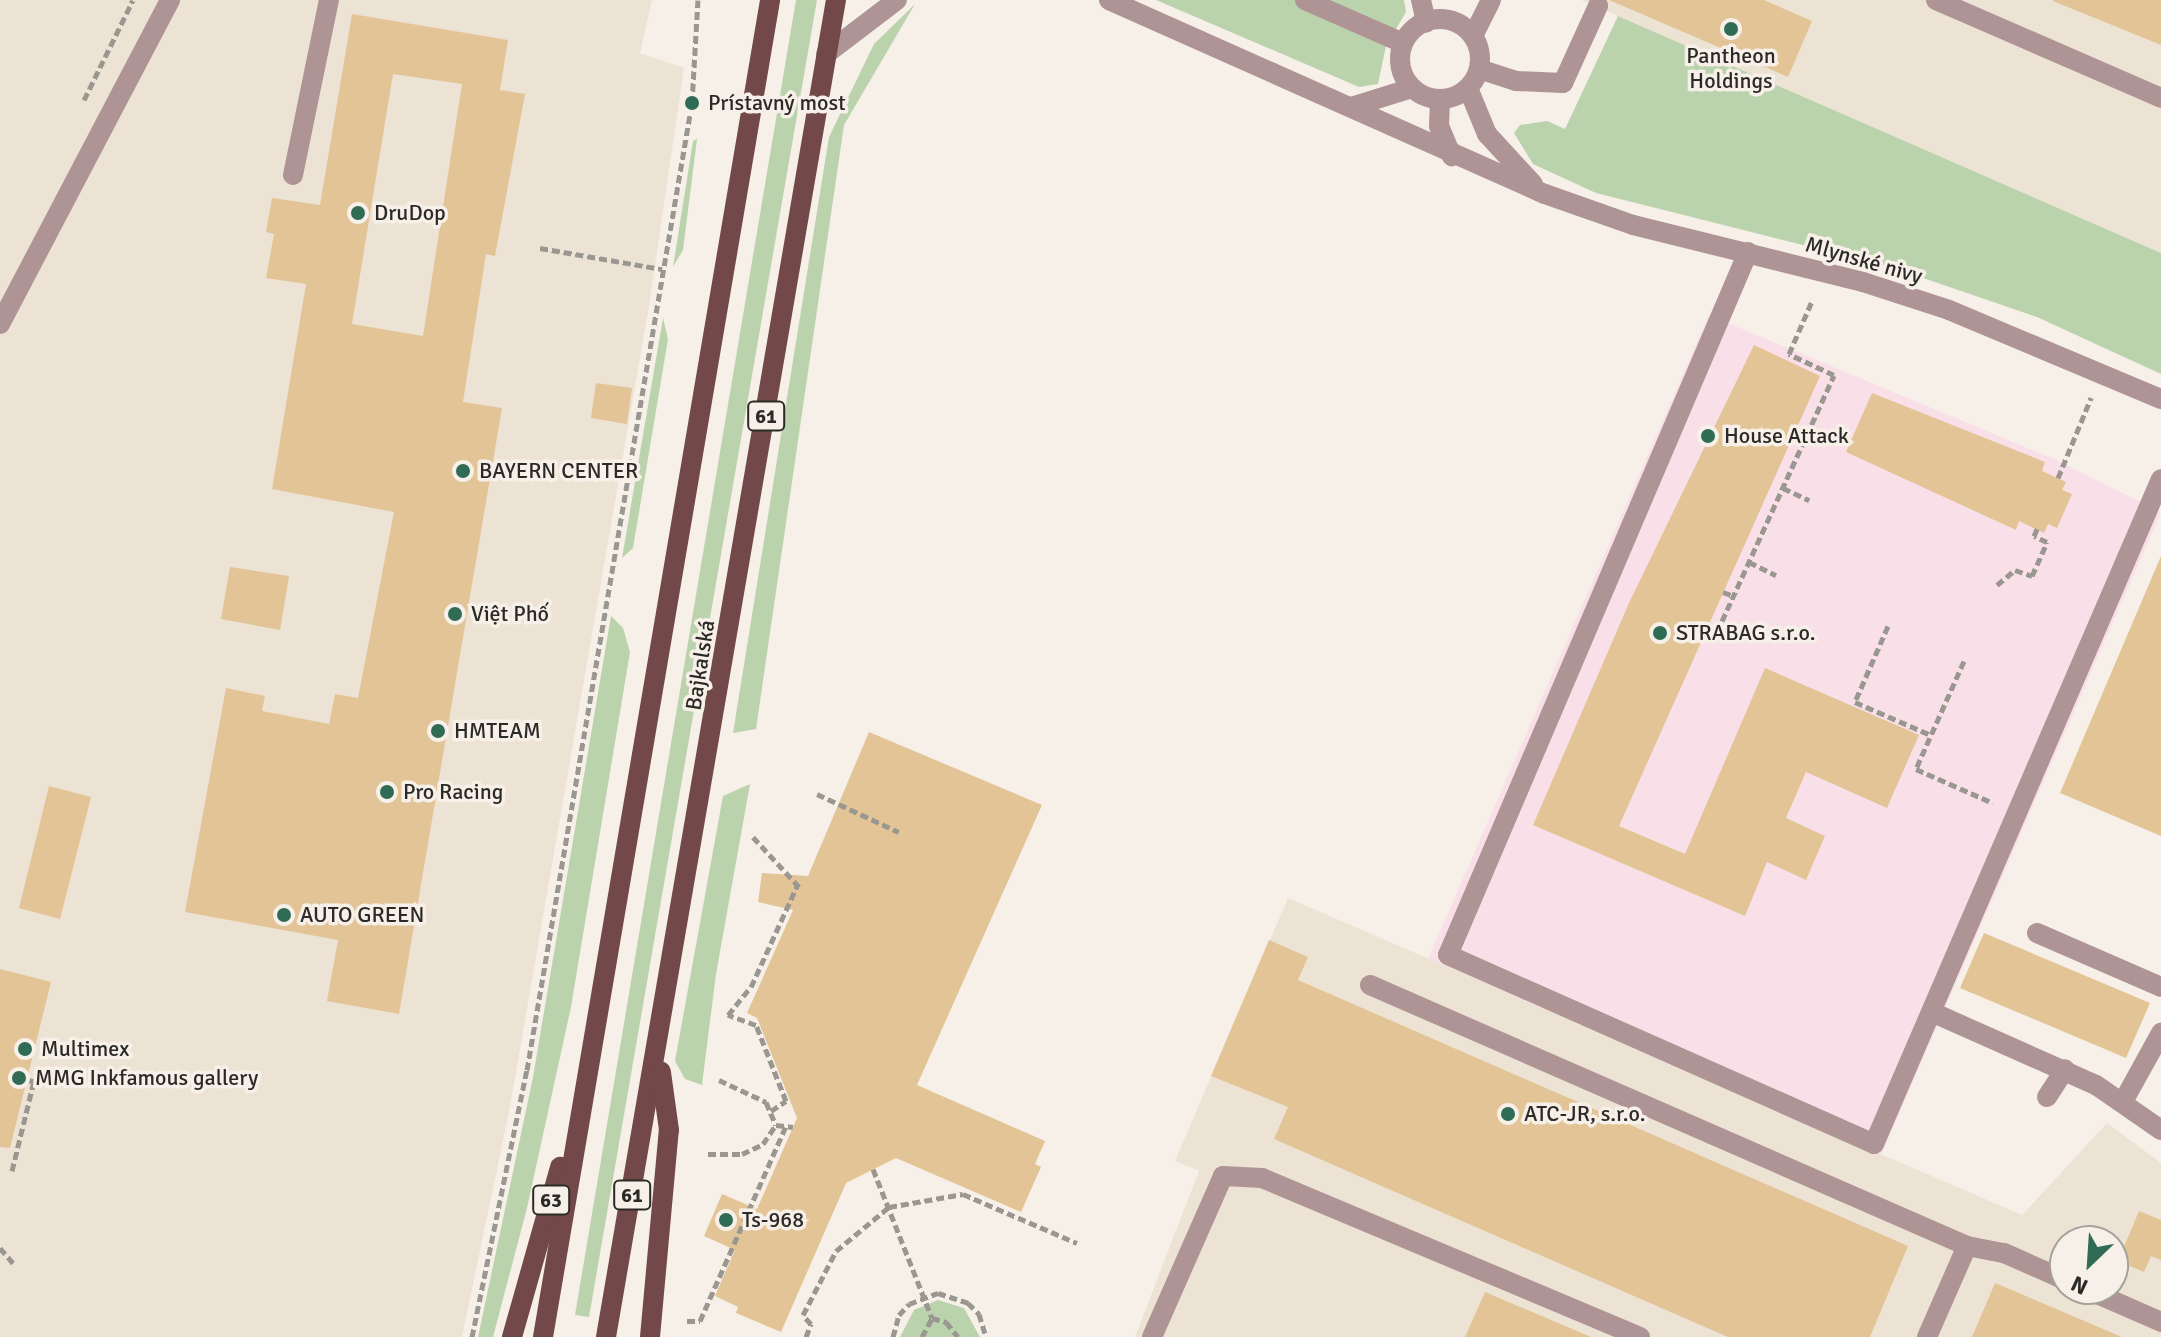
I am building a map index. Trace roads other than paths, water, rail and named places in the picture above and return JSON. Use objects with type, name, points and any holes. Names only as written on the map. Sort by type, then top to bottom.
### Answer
[{"type":"main road","name":"Bajkalská","points":[[543,1337],[770,0]]},
{"type":"main road","name":"Bajkalská","points":[[606,1337],[659,1052],[836,0]]},
{"type":"main road","points":[[650,1337],[669,1130],[659,1052]]},
{"type":"main road","name":"63","points":[[512,1337],[590,1063]]},
{"type":"street","points":[[0,324],[170,0]]},
{"type":"street","points":[[293,175],[329,0]]},
{"type":"street","points":[[826,54],[897,0]]},
{"type":"street","name":"Mlynské nivy","points":[[1109,0],[1351,107],[1452,156],[1545,194],[1633,225],[1748,252],[1949,310],[2161,399]]},
{"type":"street","points":[[1305,0],[1403,43]]},
{"type":"street","points":[[1421,0],[1426,22]]},
{"type":"street","points":[[1412,88],[1400,67],[1403,43],[1426,22],[1455,22],[1473,36],[1491,0]]},
{"type":"street","points":[[1936,0],[2161,98]]},
{"type":"street","points":[[1440,99],[1474,78],[1563,83],[1598,6]]},
{"type":"street","name":"Mlynské nivy","points":[[1473,36],[1474,78],[1498,150],[1545,194]]},
{"type":"street","points":[[1351,107],[1412,88],[1440,99]]},
{"type":"street","points":[[1440,99],[1439,126],[1452,156]]},
{"type":"street","points":[[1748,252],[1448,955],[1874,1144],[1934,1013],[2161,479]]},
{"type":"street","points":[[2037,933],[2161,987]]},
{"type":"street","points":[[1370,985],[1967,1246],[2004,1253],[2049,1273]]},
{"type":"street","points":[[1934,1013],[2065,1069],[2124,1100],[2161,1130]]},
{"type":"street","points":[[2124,1100],[2161,1033]]},
{"type":"street","points":[[2047,1097],[2065,1069]]},
{"type":"street","points":[[1152,1337],[1223,1176],[1262,1178],[1640,1337]]},
{"type":"street","points":[[1927,1337],[1967,1246]]},
{"type":"street","points":[[2122,1305],[2161,1322]]},
{"type":"place","name":"Pantheon Holdings","points":[[1731,29]]},
{"type":"place","name":"Prístavný most","points":[[692,103]]},
{"type":"place","name":"DruDop","points":[[358,213]]},
{"type":"place","name":"House Attack","points":[[1708,436]]},
{"type":"place","name":"BAYERN CENTER","points":[[463,471]]},
{"type":"place","name":"Việt Phố","points":[[455,614]]},
{"type":"place","name":"STRABAG s.r.o.","points":[[1660,633]]},
{"type":"place","name":"HMTEAM","points":[[438,731]]},
{"type":"place","name":"Pro Racing","points":[[387,792]]},
{"type":"place","name":"AUTO GREEN","points":[[284,915]]},
{"type":"place","name":"Multimex","points":[[25,1049]]},
{"type":"place","name":"MMG Inkfamous gallery","points":[[19,1078]]},
{"type":"place","name":"ATC-JR, s.r.o.","points":[[1508,1114]]},
{"type":"place","name":"Ts-968","points":[[726,1220]]}]
